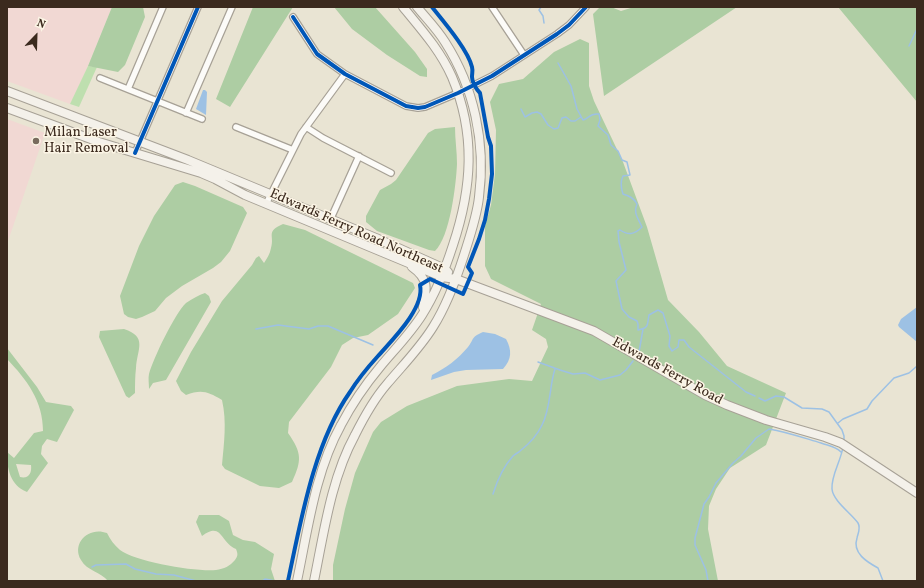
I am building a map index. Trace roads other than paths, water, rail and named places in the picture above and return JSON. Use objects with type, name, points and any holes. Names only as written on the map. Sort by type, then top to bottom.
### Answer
[{"type":"main road","points":[[297,581],[322,473],[340,426],[361,392],[422,315],[443,273],[463,210],[468,176],[468,141],[458,93],[452,77],[436,48],[403,7]]},
{"type":"main road","points":[[314,581],[337,478],[353,437],[365,414],[376,398],[417,349],[442,312],[456,279],[474,224],[479,196],[481,170],[479,140],[472,103],[459,68],[445,42],[417,7]]},
{"type":"main road","name":"Edwards Ferry Road Northeast","points":[[7,91],[331,218],[376,238],[456,279]]},
{"type":"main road","name":"Edwards Ferry Road Northeast","points":[[7,108],[98,142],[201,173],[266,204],[400,258],[443,273]]},
{"type":"main road","points":[[400,258],[414,268],[426,282],[427,291],[422,315]]},
{"type":"main road","name":"Edwards Ferry Road","points":[[456,279],[594,331],[705,395],[728,405],[766,420],[844,444],[917,493]]},
{"type":"street","points":[[128,90],[163,7]]},
{"type":"street","points":[[135,153],[198,7]]},
{"type":"street","points":[[186,113],[232,7]]},
{"type":"street","points":[[492,7],[524,55]]},
{"type":"street","points":[[293,17],[317,54],[346,74],[412,108],[425,107],[468,89],[492,76],[557,34],[569,25],[586,7]]},
{"type":"street","points":[[266,204],[306,127],[346,74]]},
{"type":"street","points":[[100,78],[202,119]]},
{"type":"street","points":[[236,127],[293,150]]},
{"type":"street","points":[[306,127],[391,173]]},
{"type":"street","points":[[331,218],[359,156]]},
{"type":"water","points":[[203,90],[207,92],[206,115],[196,109]]},
{"type":"water","points":[[917,307],[917,342],[898,325],[901,319]]},
{"type":"water","points":[[483,332],[495,334],[506,339],[510,354],[508,362],[503,369],[466,370],[454,372],[431,380],[432,375],[456,359],[468,347],[474,337]]},
{"type":"waterway","points":[[541,7],[539,10],[543,16],[544,23]]},
{"type":"waterway","points":[[909,46],[917,29]]},
{"type":"waterway","points":[[558,63],[571,86],[577,109],[583,120],[591,115],[599,114],[600,120],[598,126],[608,135],[611,145],[618,151],[622,160],[627,162],[630,175],[623,176],[621,183],[622,190],[623,194],[634,200],[637,204],[636,213],[642,227],[629,234],[620,230],[618,231],[619,242],[626,270],[616,281],[622,309],[629,317],[637,321],[638,330],[646,327],[649,315],[658,310],[663,313],[670,336],[669,346],[672,351],[678,347],[679,340],[684,340],[689,347],[746,392],[755,396]]},
{"type":"waterway","points":[[521,109],[525,117],[537,112],[541,114],[548,125],[554,129],[558,128],[562,118],[566,117],[571,121],[575,121],[581,117]]},
{"type":"waterway","points":[[256,329],[278,325],[309,329],[318,326],[328,326],[373,345]]},
{"type":"waterway","points":[[639,352],[643,329]]},
{"type":"waterway","points":[[538,362],[573,374],[585,373],[600,380],[620,375],[633,361]]},
{"type":"waterway","points":[[838,423],[843,419],[867,409],[872,401],[894,378],[909,373],[917,366]]},
{"type":"waterway","points":[[493,494],[503,469],[513,456],[532,440],[542,425],[547,412],[555,369]]},
{"type":"waterway","points":[[759,398],[765,401],[776,396],[784,397],[802,408],[822,409],[829,412],[842,430],[844,442]]},
{"type":"waterway","points":[[708,581],[706,570],[695,545],[695,538],[704,504],[716,483],[756,438],[769,429],[789,433],[832,446],[841,452]]},
{"type":"waterway","points":[[843,447],[833,478],[833,494],[839,503],[858,523],[859,530],[856,543],[859,553],[865,560],[878,568],[883,581]]},
{"type":"waterway","points":[[92,567],[96,565],[126,564],[135,569],[156,574],[174,575],[196,581]]},
{"type":"waterway","points":[[262,581],[265,579],[275,581]]},
{"type":"place","name":"Milan Laser Hair Removal","points":[[36,141]]}]
